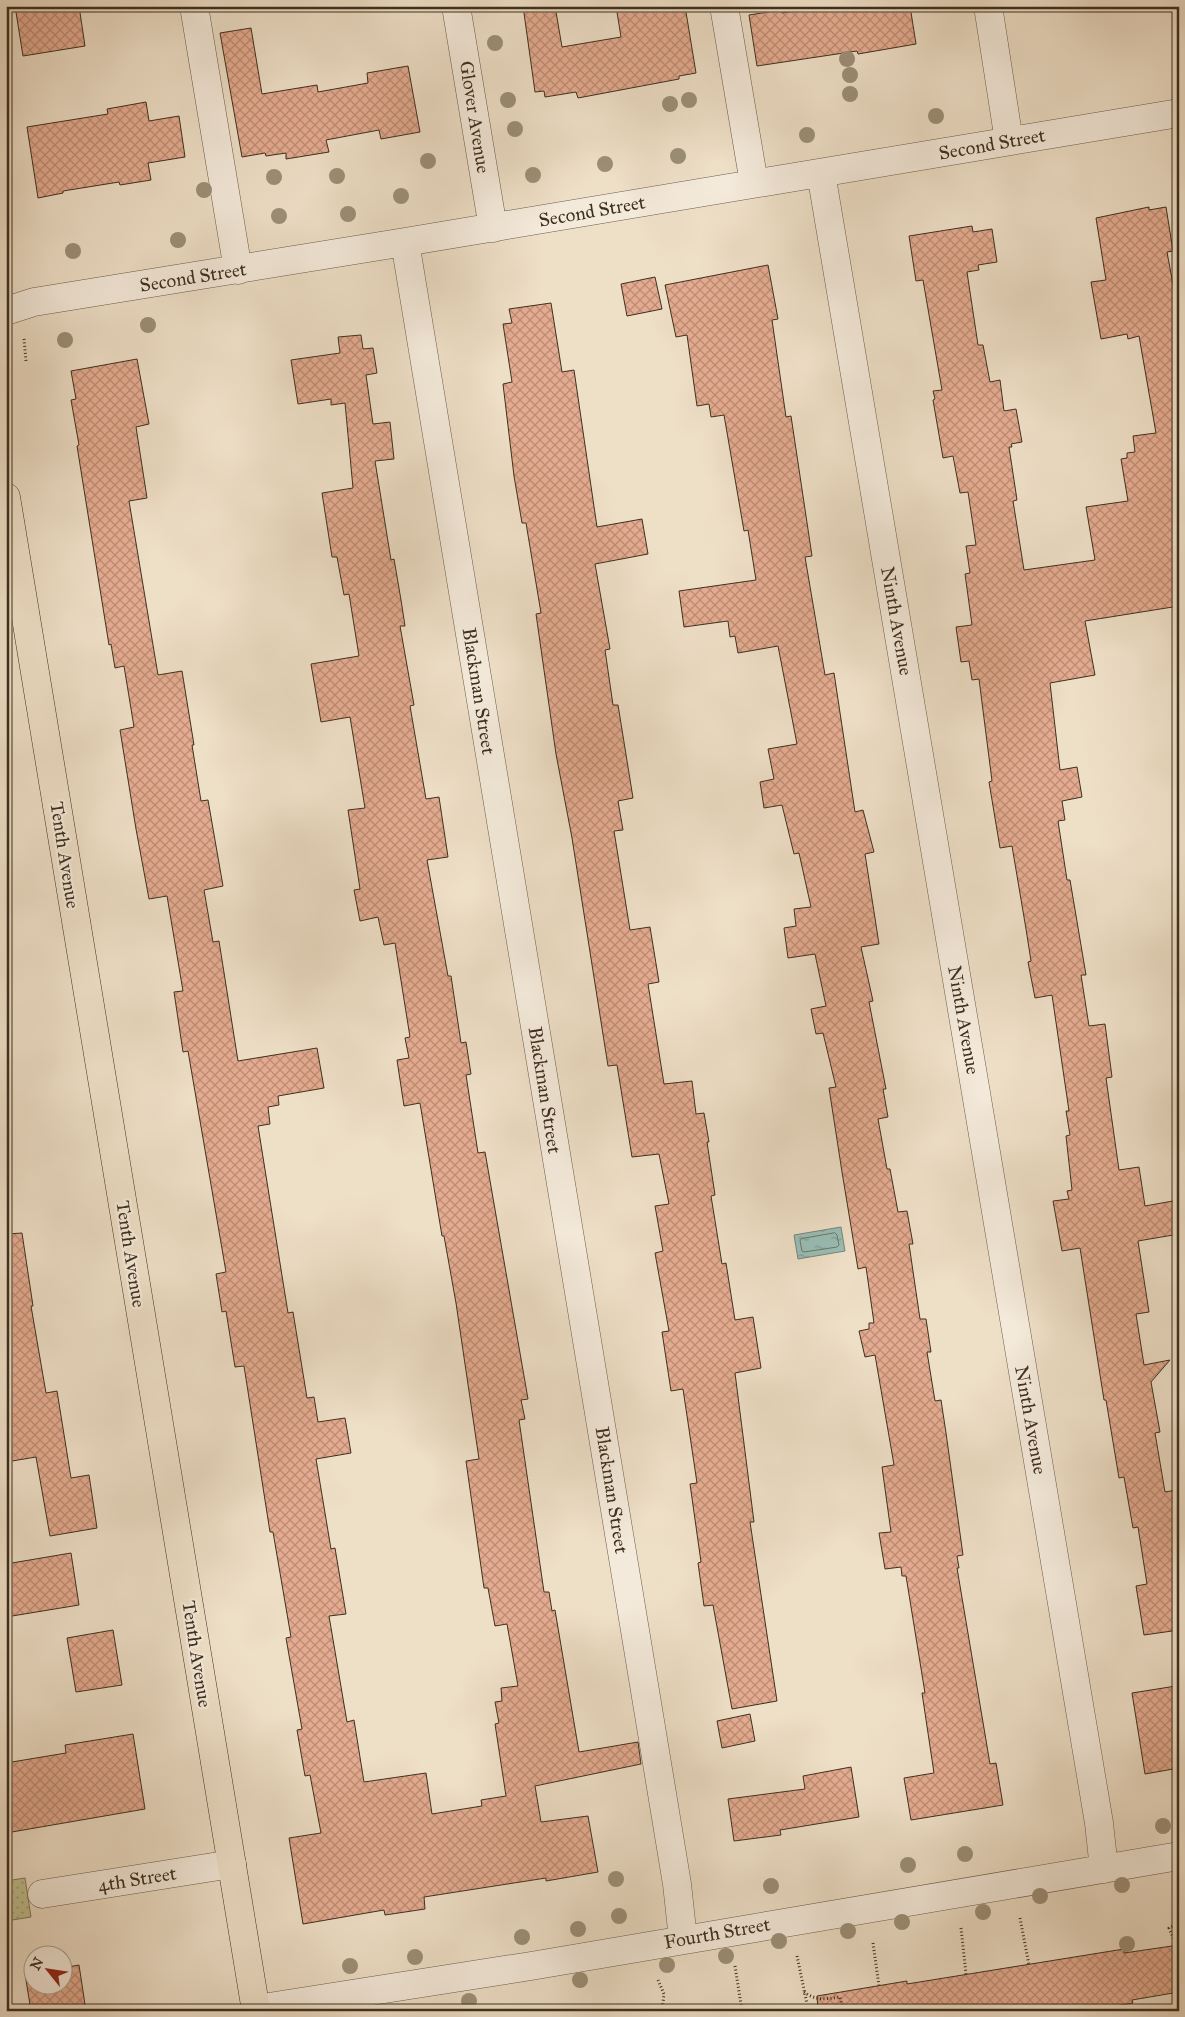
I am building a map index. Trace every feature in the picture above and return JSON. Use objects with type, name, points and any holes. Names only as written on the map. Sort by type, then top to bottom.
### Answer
[{"type":"main road","name":"Tenth Avenue","points":[[6,497],[256,2010]]},
{"type":"street","points":[[194,6],[238,270]]},
{"type":"street","name":"Glover Avenue","points":[[456,6],[493,228]]},
{"type":"street","points":[[724,6],[754,183]]},
{"type":"street","points":[[988,6],[1009,141]]},
{"type":"street","name":"Second Street","points":[[6,311],[34,302],[493,228],[1179,113]]},
{"type":"street","name":"Ninth Avenue","points":[[821,173],[1099,1822],[1104,1868]]},
{"type":"street","name":"Blackman Street","points":[[405,242],[675,1874],[683,1939]]},
{"type":"street","name":"Fourth Street","points":[[256,2010],[1179,1856]]},
{"type":"street","name":"4th Street","points":[[42,1894],[232,1864]]},
{"type":"path","points":[[24,339],[26,361]]},
{"type":"path","points":[[1020,1918],[1029,1965]]},
{"type":"path","points":[[1176,1945],[1169,1928],[1179,1923]]},
{"type":"path","points":[[961,1928],[966,1974]]},
{"type":"path","points":[[873,1943],[880,1986]]},
{"type":"path","points":[[797,1956],[807,2004]]},
{"type":"path","points":[[734,1966],[742,2011]]},
{"type":"path","points":[[658,1980],[664,1994],[662,2011]]},
{"type":"path","points":[[804,1992],[811,1998],[840,1997],[843,2011]]},
{"type":"green space","points":[[25,1878],[31,1917],[6,1921],[6,1881]]},
{"type":"water","points":[[841,1227],[845,1251],[798,1259],[794,1235]]},
{"type":"building","points":[[15,6],[79,6],[85,46],[23,56]]},
{"type":"building","points":[[523,6],[555,6],[562,47],[621,37],[616,6],[685,6],[696,73],[679,76],[679,79],[578,98],[576,92],[545,97],[544,91],[535,92]]},
{"type":"building","points":[[828,6],[910,6],[916,44],[858,54],[857,51],[757,66],[749,15],[781,10],[782,13]]},
{"type":"building","points":[[251,28],[262,94],[317,85],[318,92],[368,83],[367,73],[408,66],[420,132],[381,139],[379,130],[326,140],[329,152],[286,159],[286,153],[266,156],[265,153],[242,157],[220,33]]},
{"type":"building","points":[[146,102],[149,121],[179,116],[185,157],[148,163],[151,180],[120,185],[119,182],[63,191],[63,193],[38,198],[27,127],[108,114],[107,109]]},
{"type":"building","points":[[1149,207],[1149,210],[1166,207],[1173,251],[1167,252],[1179,317],[1179,606],[1085,621],[1095,675],[1050,683],[1060,770],[1077,767],[1082,797],[1062,801],[1065,820],[1058,821],[1067,880],[1070,880],[1086,975],[1081,975],[1089,1026],[1105,1024],[1112,1077],[1106,1078],[1119,1170],[1139,1167],[1145,1206],[1173,1201],[1179,1230],[1179,1234],[1138,1241],[1149,1312],[1136,1314],[1144,1365],[1170,1360],[1151,1382],[1160,1432],[1155,1433],[1165,1492],[1176,1490],[1179,1507],[1179,1630],[1144,1635],[1136,1586],[1147,1584],[1138,1527],[1133,1528],[1124,1477],[1119,1478],[1106,1400],[1104,1400],[1080,1248],[1062,1251],[1053,1201],[1069,1199],[1067,1191],[1072,1190],[1066,1136],[1070,1135],[1066,1111],[1069,1111],[1052,995],[1035,998],[1028,962],[1031,961],[1012,846],[1000,848],[989,782],[992,781],[979,679],[972,680],[969,661],[961,662],[956,627],[972,625],[965,574],[970,573],[966,546],[976,545],[968,492],[960,493],[953,456],[943,458],[933,400],[935,399],[933,391],[942,390],[923,280],[916,281],[909,236],[972,226],[973,232],[992,229],[997,262],[978,265],[979,270],[967,272],[978,345],[983,345],[990,382],[1000,380],[1004,411],[1016,409],[1022,442],[1011,444],[1012,447],[1009,447],[1017,500],[1013,501],[1024,570],[1095,560],[1086,507],[1128,501],[1121,459],[1127,458],[1127,453],[1135,452],[1133,436],[1156,433],[1139,336],[1128,339],[1127,334],[1101,339],[1091,282],[1106,280],[1096,218]]},
{"type":"building","points":[[768,265],[778,319],[772,320],[786,417],[791,416],[812,556],[805,557],[825,675],[834,673],[855,812],[863,810],[874,852],[865,854],[879,944],[861,947],[873,1001],[869,1002],[886,1089],[883,1089],[888,1117],[878,1119],[887,1169],[890,1169],[898,1212],[907,1211],[913,1244],[909,1244],[920,1319],[926,1319],[931,1352],[927,1352],[935,1401],[941,1400],[946,1433],[963,1555],[957,1556],[959,1568],[957,1568],[990,1764],[996,1763],[1003,1805],[911,1820],[904,1778],[934,1773],[922,1693],[925,1693],[906,1576],[902,1576],[901,1567],[885,1569],[879,1533],[891,1532],[882,1467],[894,1465],[875,1355],[865,1357],[859,1331],[869,1329],[869,1323],[874,1323],[866,1267],[858,1269],[829,1088],[836,1087],[823,1033],[816,1034],[811,1009],[826,1006],[815,954],[788,958],[784,928],[796,926],[794,909],[811,907],[799,853],[794,854],[782,805],[764,808],[760,782],[774,779],[768,749],[797,744],[778,646],[738,653],[735,636],[730,637],[728,621],[684,627],[679,591],[756,580],[748,530],[744,531],[724,415],[711,417],[709,404],[697,406],[687,335],[676,337],[665,285]]},
{"type":"building","points":[[655,277],[662,309],[627,316],[621,284]]},
{"type":"building","points":[[551,303],[562,372],[574,370],[597,527],[642,519],[648,554],[595,564],[610,649],[605,650],[613,705],[618,705],[633,798],[618,801],[623,830],[614,831],[630,930],[650,927],[659,982],[648,984],[664,1084],[692,1081],[696,1114],[704,1113],[715,1195],[711,1196],[722,1264],[726,1263],[735,1320],[753,1317],[761,1368],[735,1373],[754,1522],[750,1522],[777,1701],[732,1709],[713,1605],[704,1606],[698,1563],[701,1562],[690,1484],[697,1483],[683,1389],[671,1391],[662,1332],[669,1331],[655,1253],[663,1251],[655,1206],[669,1204],[659,1154],[632,1157],[617,1065],[608,1066],[572,838],[556,754],[536,614],[541,613],[526,523],[522,523],[514,476],[503,384],[512,382],[503,324],[512,323],[509,309]]},
{"type":"building","points":[[361,335],[363,349],[373,348],[377,373],[366,375],[373,424],[390,422],[394,459],[375,461],[391,560],[394,559],[405,626],[400,626],[414,705],[410,706],[426,799],[439,797],[448,857],[427,860],[448,976],[451,976],[461,1043],[466,1042],[471,1074],[466,1075],[478,1153],[485,1152],[528,1399],[521,1400],[525,1419],[519,1420],[544,1592],[549,1592],[552,1611],[555,1610],[579,1752],[638,1742],[641,1764],[535,1786],[541,1822],[588,1816],[598,1872],[546,1881],[546,1878],[424,1897],[425,1909],[385,1915],[384,1910],[303,1924],[289,1838],[321,1833],[310,1775],[305,1776],[297,1730],[302,1729],[286,1638],[291,1637],[273,1532],[270,1532],[244,1366],[235,1367],[226,1311],[222,1312],[216,1274],[226,1272],[188,1051],[183,1052],[174,992],[183,991],[167,896],[149,899],[136,829],[120,730],[134,727],[124,666],[115,668],[111,644],[109,645],[77,446],[79,445],[71,400],[76,399],[71,371],[137,359],[149,424],[136,427],[147,498],[129,501],[158,675],[182,671],[201,801],[208,800],[223,886],[204,890],[213,942],[219,941],[238,1061],[317,1048],[324,1088],[278,1096],[279,1105],[268,1107],[270,1124],[258,1126],[288,1313],[293,1312],[307,1398],[314,1397],[318,1422],[345,1418],[351,1453],[316,1459],[331,1549],[335,1548],[346,1614],[329,1616],[347,1722],[354,1720],[364,1782],[426,1773],[432,1814],[482,1806],[481,1800],[506,1796],[495,1724],[499,1723],[495,1702],[502,1701],[501,1688],[518,1686],[507,1624],[495,1626],[488,1588],[484,1588],[466,1461],[479,1459],[456,1303],[444,1236],[442,1236],[420,1103],[404,1106],[397,1060],[409,1058],[405,1038],[410,1037],[395,943],[384,945],[378,917],[360,921],[354,890],[360,889],[348,810],[365,808],[350,717],[321,722],[311,664],[359,656],[349,594],[344,595],[337,557],[332,557],[322,493],[353,488],[345,403],[331,405],[331,399],[298,404],[291,360],[340,353],[338,337]]},
{"type":"building","points":[[22,1233],[33,1306],[31,1306],[46,1393],[57,1391],[71,1478],[89,1475],[97,1528],[50,1536],[36,1457],[6,1462],[6,1234]]},
{"type":"building","points":[[71,1553],[79,1605],[6,1617],[6,1564]]},
{"type":"building","points":[[113,1630],[122,1685],[76,1692],[67,1638]]},
{"type":"building","points":[[1176,1686],[1179,1700],[1179,1768],[1145,1774],[1132,1693]]},
{"type":"building","points":[[750,1714],[755,1741],[722,1748],[717,1721]]},
{"type":"building","points":[[133,1734],[145,1809],[6,1833],[6,1763],[66,1753],[65,1745]]},
{"type":"building","points":[[851,1767],[859,1817],[780,1830],[781,1835],[734,1841],[728,1799],[805,1789],[803,1776]]},
{"type":"building","points":[[1179,1945],[1179,1992],[1132,2000],[1133,2003],[1086,2011],[818,2011],[817,1996],[907,1981],[907,1984],[1124,1949],[1124,1953]]},
{"type":"building","points":[[79,1965],[86,2011],[31,2011],[28,1994],[72,1994],[72,1966]]}]
